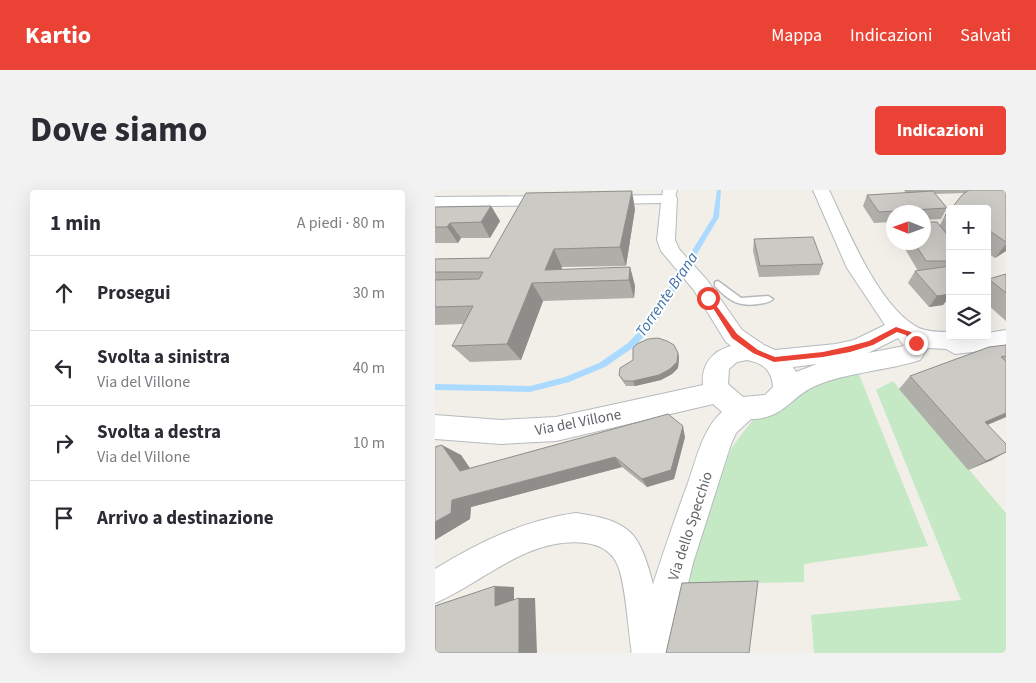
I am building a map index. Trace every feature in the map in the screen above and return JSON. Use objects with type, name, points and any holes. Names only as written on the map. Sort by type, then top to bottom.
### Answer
[{"type":"street","points":[[821,190],[849,251],[901,340],[903,356],[884,358],[830,370],[803,380],[770,405],[757,408],[745,408],[733,404],[718,392],[714,376],[719,363],[733,353],[823,355],[871,343],[901,340],[973,341],[1006,339]]},
{"type":"street","points":[[435,202],[670,194],[666,240],[670,251],[709,289],[734,336],[782,368],[786,378],[781,396]]},
{"type":"street","name":"Via del Villone","points":[[435,426],[501,432],[556,429],[718,392]]},
{"type":"street","name":"Via dello Specchio","points":[[650,653],[676,563],[717,443],[726,425],[745,408]]},
{"type":"street","name":"Via dello Specchio","points":[[435,587],[476,563],[522,540],[559,530],[594,529],[608,534],[620,542],[629,554],[634,568],[650,653]]},
{"type":"lane","points":[[709,289],[743,302],[768,299]]},
{"type":"green space","points":[[858,372],[928,546],[804,564],[804,582],[684,584],[731,449],[762,409],[778,392],[807,383]]},
{"type":"green space","points":[[893,381],[1006,513],[1006,653],[814,653],[811,615],[961,600],[876,390]]},
{"type":"building","points":[[969,190],[1006,190],[1006,242],[991,232],[991,205],[954,205]]},
{"type":"building","points":[[632,191],[620,247],[554,249],[545,270],[630,267],[629,280],[532,283],[507,344],[452,346],[473,306],[435,307],[435,280],[479,279],[483,272],[435,272],[435,259],[489,258],[526,193]]},
{"type":"building","points":[[933,191],[946,208],[931,209],[931,205],[886,205],[886,212],[879,212],[867,195]]},
{"type":"building","points":[[491,206],[481,222],[450,223],[447,227],[435,227],[435,207]]},
{"type":"building","points":[[931,222],[937,222],[946,233],[946,261],[926,261],[919,250],[931,250]]},
{"type":"building","points":[[813,237],[823,264],[760,266],[754,239]]},
{"type":"building","points":[[946,267],[946,295],[937,296],[915,271]]},
{"type":"building","points":[[1006,274],[1006,293],[991,281],[991,278]]},
{"type":"building","points":[[658,338],[674,345],[678,353],[677,362],[670,369],[659,375],[633,381],[624,381],[619,375],[620,368],[633,360],[633,348],[648,339]]},
{"type":"building","points":[[1006,345],[1006,356],[1001,357],[1006,361],[1006,413],[985,422],[1006,444],[1006,452],[986,461],[910,376],[989,347]]},
{"type":"building","points":[[668,414],[683,426],[671,470],[642,479],[615,457],[452,500],[451,513],[435,522],[435,447],[442,445],[460,471]]},
{"type":"building","points":[[758,581],[749,653],[666,653],[682,583]]},
{"type":"building","points":[[495,586],[495,606],[519,598],[519,653],[435,653],[435,606]]},
{"type":"waterway","name":"Torrente Brana","points":[[435,387],[530,389],[566,380],[602,365],[631,345],[650,325],[716,217],[719,190]]},
{"type":"route","points":[[708,298],[734,336],[755,352],[774,359],[823,355],[850,349],[871,343],[896,329],[903,330],[909,334],[916,343]]}]
